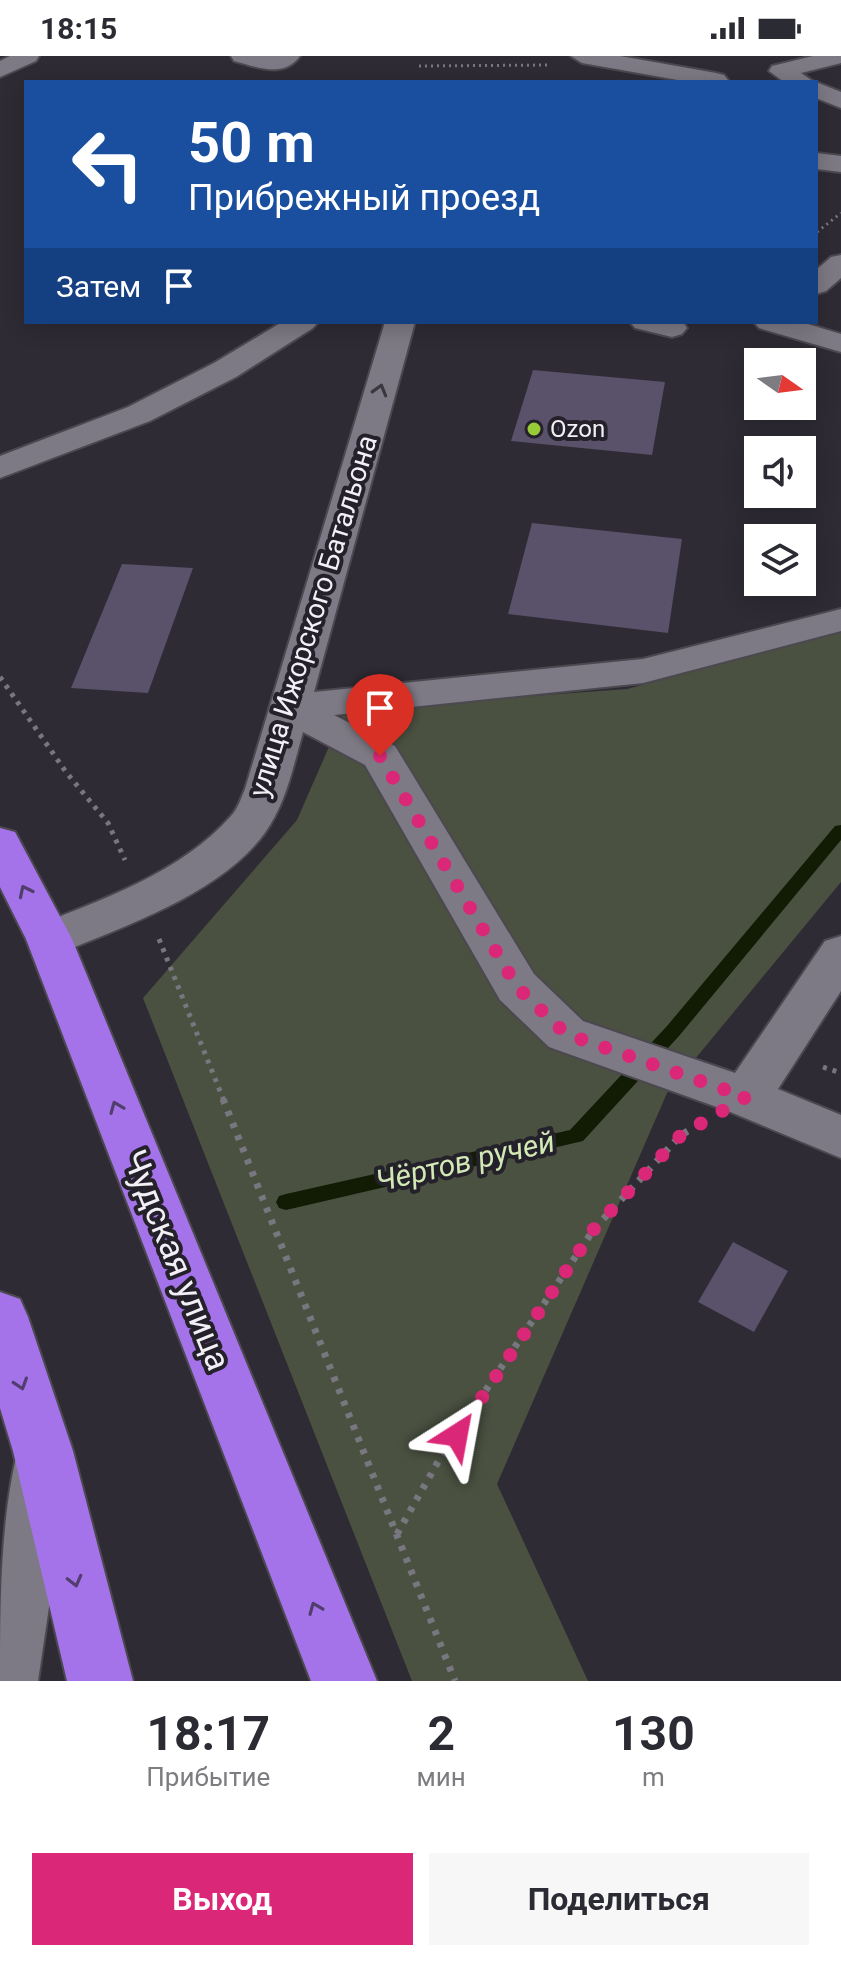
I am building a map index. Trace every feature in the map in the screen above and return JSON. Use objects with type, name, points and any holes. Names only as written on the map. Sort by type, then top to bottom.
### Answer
[{"type":"highway","name":"Чудская улица","points":[[0,843],[49,939],[344,1681]]},
{"type":"highway","points":[[0,1317],[43,1451],[100,1681]]},
{"type":"street","points":[[0,70],[28,56]]},
{"type":"street","points":[[242,56],[276,64],[289,56]]},
{"type":"street","points":[[798,80],[780,71],[841,56]]},
{"type":"street","points":[[581,62],[716,80]]},
{"type":"street","points":[[818,90],[841,101]]},
{"type":"street","points":[[818,161],[841,164]]},
{"type":"street","points":[[818,283],[841,263]]},
{"type":"street","points":[[0,468],[139,414],[225,370],[300,324]]},
{"type":"street","name":"улица Ижорского Батальона","points":[[49,939],[143,900],[215,855],[248,825],[266,789],[399,324]]},
{"type":"street","points":[[779,324],[841,343]]},
{"type":"street","points":[[288,707],[643,671],[841,620]]},
{"type":"street","points":[[288,707],[380,756],[517,987],[566,1034],[746,1097],[841,1137]]},
{"type":"street","points":[[746,1097],[841,953]]},
{"type":"street","points":[[5,1681],[43,1451]]},
{"type":"path","points":[[419,66],[581,62]]},
{"type":"path","points":[[818,231],[841,213]]},
{"type":"path","points":[[0,677],[66,772],[108,823],[143,900],[455,1681]]},
{"type":"path","points":[[397,1534],[439,1460],[594,1229],[681,1135],[746,1097]]},
{"type":"green space","points":[[841,632],[841,882],[667,1093],[497,1484],[588,1681],[412,1681],[143,998],[297,820],[345,710],[627,689]]},
{"type":"building","points":[[533,370],[665,382],[652,455],[511,441]]},
{"type":"building","points":[[532,523],[682,539],[668,633],[508,614]]},
{"type":"building","points":[[122,564],[193,568],[148,693],[71,688]]},
{"type":"building","points":[[733,1242],[788,1271],[754,1332],[698,1302]]},
{"type":"waterway","name":"Чёртов ручей","points":[[286,1202],[576,1136],[673,1031],[841,830]]},
{"type":"place","name":"Ozon","points":[[534,429]]},
{"type":"route","points":[[380,756],[517,987],[566,1034],[746,1097],[681,1135],[594,1229],[457,1435]]}]
